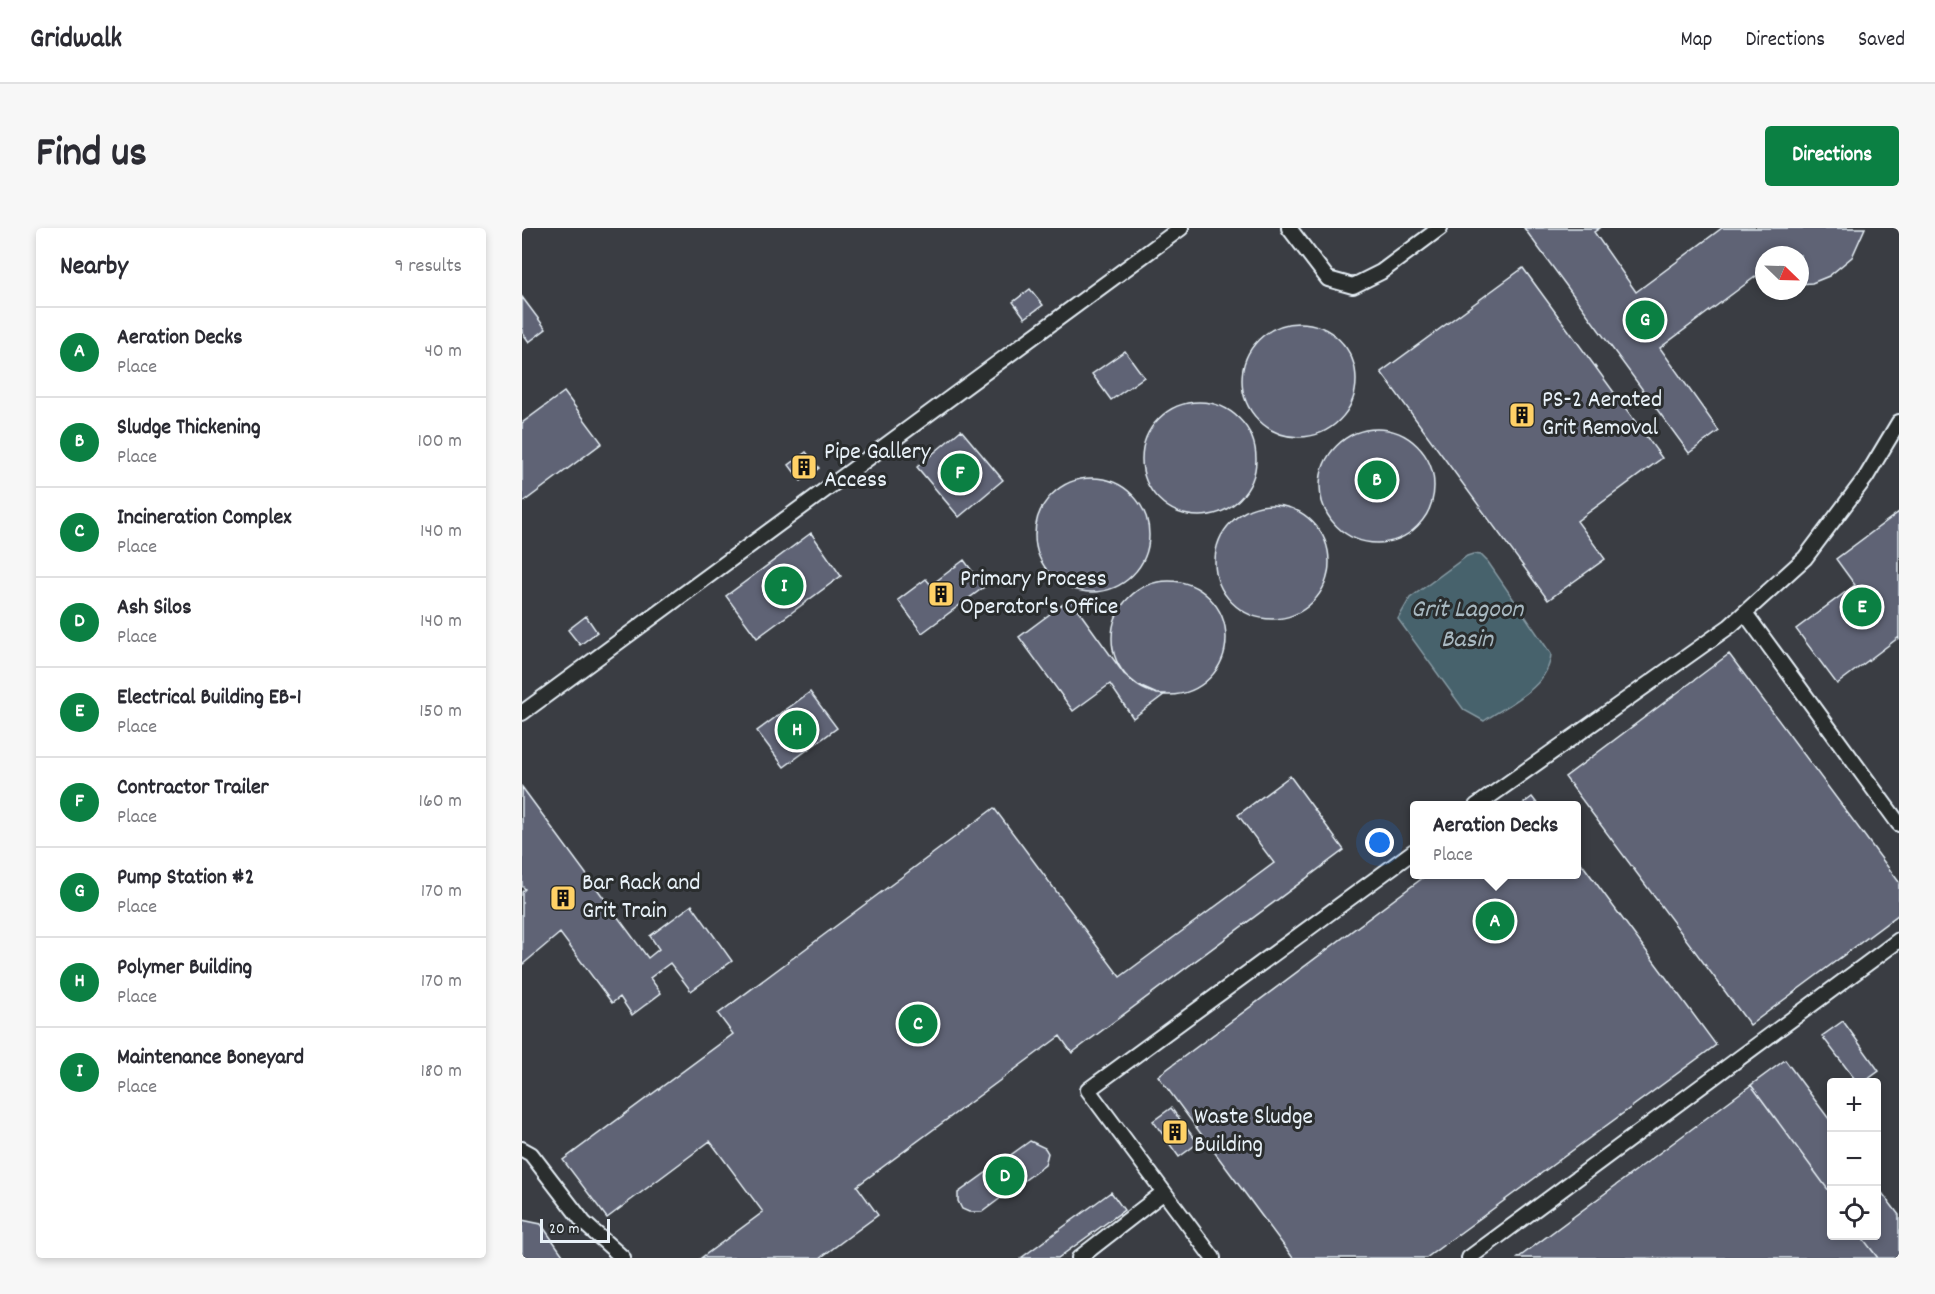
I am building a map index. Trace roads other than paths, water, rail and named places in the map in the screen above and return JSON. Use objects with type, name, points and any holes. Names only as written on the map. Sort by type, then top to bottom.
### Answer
[{"type":"lane","points":[[522,713],[1180,228]]},
{"type":"lane","points":[[1289,228],[1328,279],[1353,286],[1382,272],[1440,228]]},
{"type":"lane","points":[[1483,801],[1730,626],[1745,613],[1805,558],[1866,477],[1899,422]]},
{"type":"lane","points":[[1745,613],[1899,824]]},
{"type":"lane","points":[[1213,1258],[1088,1090],[1410,854]]},
{"type":"lane","points":[[1469,1258],[1899,940]]},
{"type":"lane","points":[[522,1149],[531,1154],[584,1223],[623,1258]]},
{"type":"lane","points":[[1079,1258],[1164,1192]]},
{"type":"water","name":"Grit Lagoon Basin","points":[[1473,554],[1481,555],[1488,562],[1551,654],[1549,666],[1536,685],[1484,721],[1464,710],[1398,619],[1410,598]]},
{"type":"place","name":"Pump Station #2","points":[[1645,320]]},
{"type":"place","name":"PS-2 Aerated Grit Removal","points":[[1522,415]]},
{"type":"place","name":"Pipe Gallery Access","points":[[804,467]]},
{"type":"place","name":"Contractor Trailer","points":[[960,473]]},
{"type":"place","name":"Sludge Thickening","points":[[1377,480]]},
{"type":"place","name":"Maintenance Boneyard","points":[[784,586]]},
{"type":"place","name":"Primary Process Operator's Office","points":[[941,594]]},
{"type":"place","name":"Electrical Building EB-1","points":[[1862,607]]},
{"type":"place","name":"Polymer Building","points":[[797,730]]},
{"type":"place","name":"Bar Rack and Grit Train","points":[[563,898]]},
{"type":"place","name":"Aeration Decks","points":[[1495,921]]},
{"type":"place","name":"Incineration Complex","points":[[918,1024]]},
{"type":"place","name":"Waste Sludge Building","points":[[1175,1132]]},
{"type":"place","name":"Ash Silos","points":[[1005,1176]]}]
